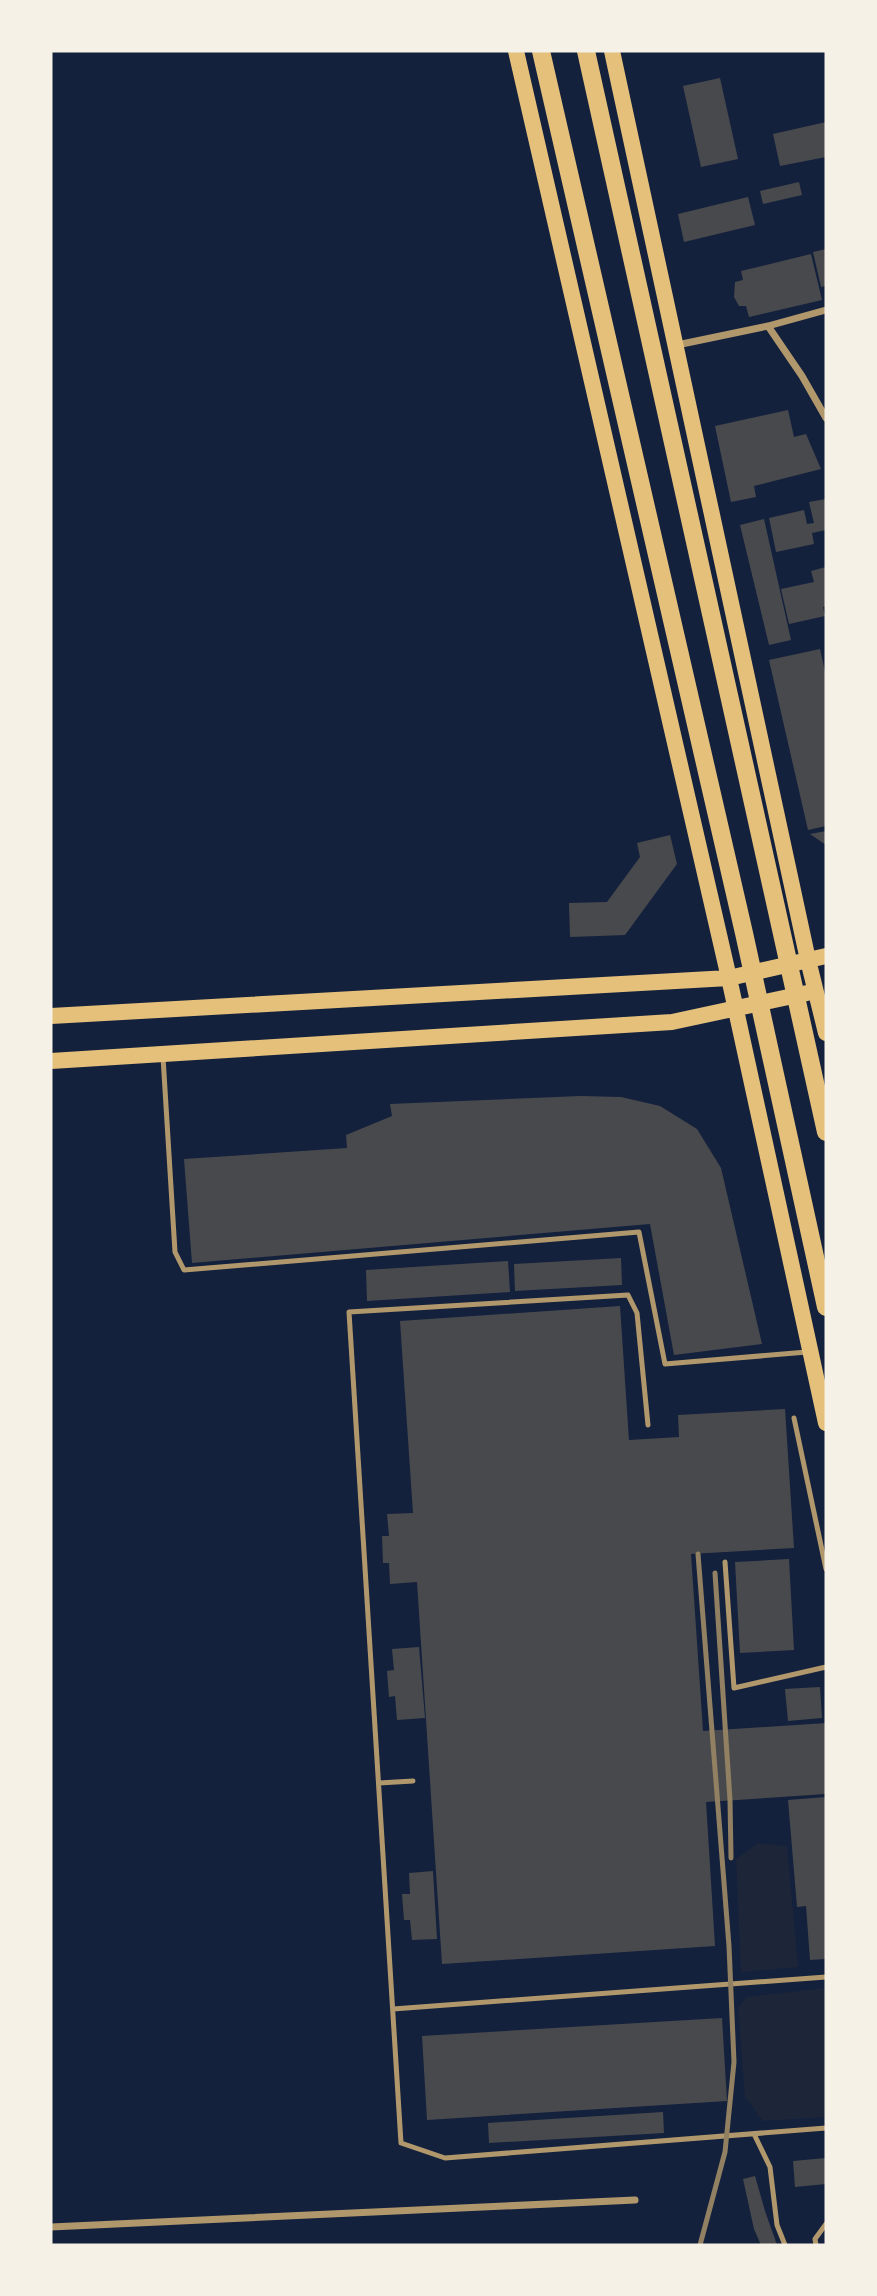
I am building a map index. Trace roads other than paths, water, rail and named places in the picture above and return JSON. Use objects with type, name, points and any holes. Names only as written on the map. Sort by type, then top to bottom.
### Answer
[{"type":"highway","points":[[541,51],[744,933],[826,1307]]},
{"type":"highway","points":[[586,51],[826,1132]]},
{"type":"main road","points":[[516,51],[736,1008],[826,1423]]},
{"type":"main road","points":[[611,51],[808,960],[821,990],[826,1033]]},
{"type":"main road","points":[[51,1016],[729,978],[826,956]]},
{"type":"main road","points":[[51,1061],[673,1022],[821,990]]},
{"type":"street","points":[[675,345],[768,326],[826,310]]},
{"type":"street","points":[[768,326],[826,418]]},
{"type":"street","points":[[51,2227],[635,2200]]},
{"type":"lane","points":[[162,1054],[175,1252],[184,1270],[639,1232],[665,1364],[811,1352]]},
{"type":"lane","points":[[648,1425],[637,1313],[628,1295],[349,1312],[401,2143],[444,2158],[826,2128]]},
{"type":"lane","points":[[794,1418],[826,1569]]},
{"type":"lane","points":[[725,1562],[734,1688],[826,1667]]},
{"type":"lane","points":[[379,1783],[413,1781]]},
{"type":"lane","points":[[393,2010],[826,1977]]},
{"type":"lane","points":[[754,2134],[770,2167],[777,2225],[785,2245]]},
{"type":"lane","points":[[816,2245],[815,2239],[826,2224]]},
{"type":"railway","points":[[698,1554],[729,1946],[734,2062],[725,2152],[700,2245]]},
{"type":"railway","points":[[715,1573],[730,1800],[731,1858]]}]
